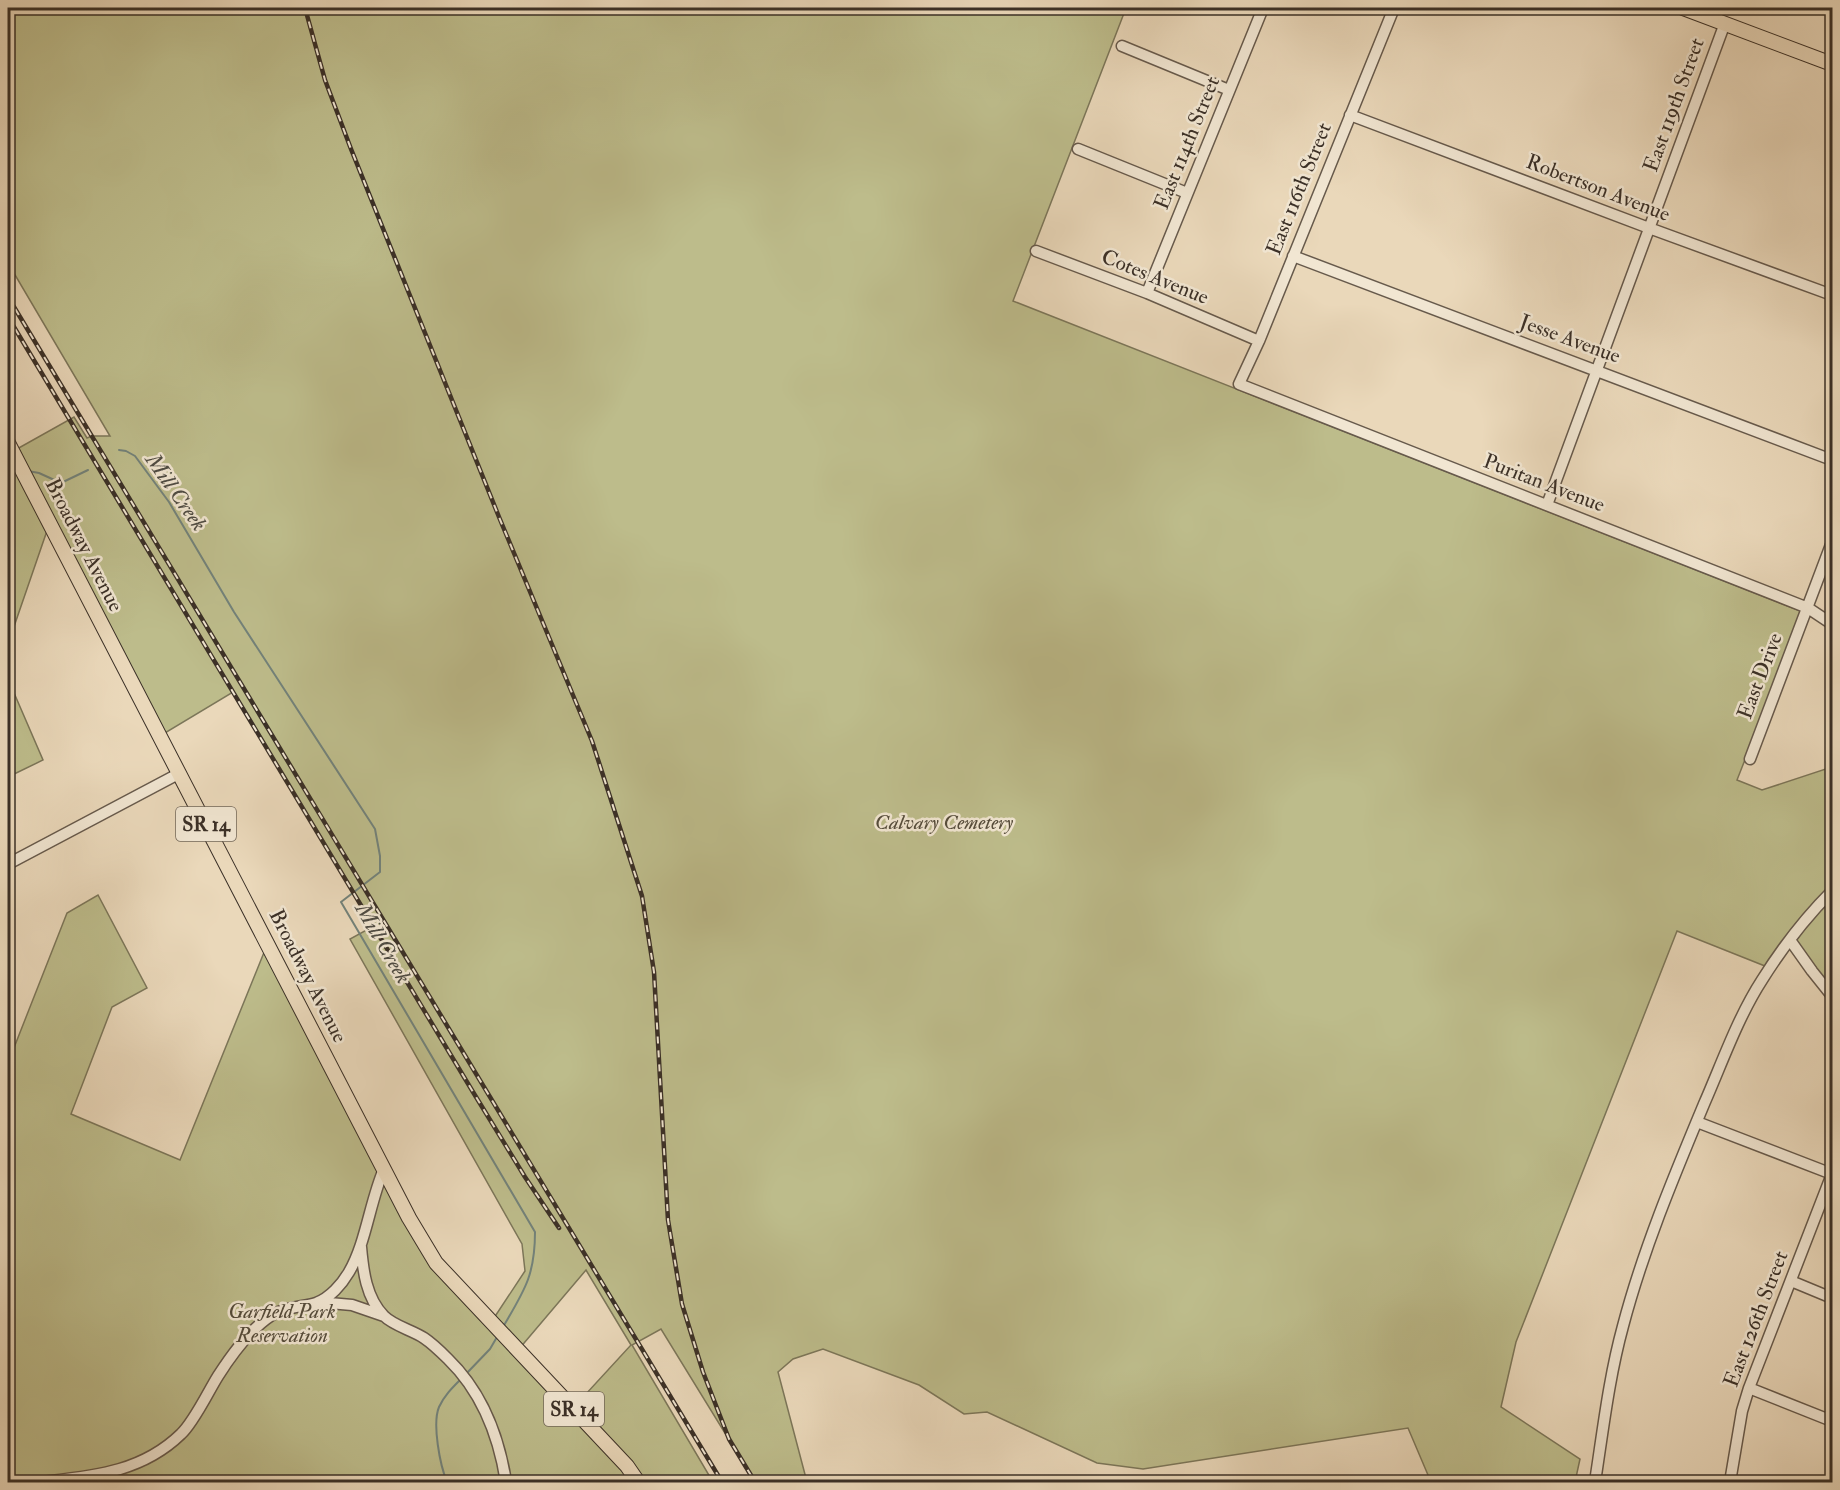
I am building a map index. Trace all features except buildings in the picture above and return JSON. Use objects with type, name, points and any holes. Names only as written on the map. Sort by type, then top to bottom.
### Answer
[{"type":"main road","points":[[1690,9],[1833,64]]},
{"type":"main road","name":"Broadway Avenue","points":[[10,448],[409,1218],[436,1263],[627,1466],[638,1482]]},
{"type":"street","name":"East 114th Street","points":[[1148,293],[1263,8]]},
{"type":"street","name":"East 116th Street","points":[[1239,384],[1394,8]]},
{"type":"street","name":"East 119th Street","points":[[1547,505],[1725,23]]},
{"type":"street","points":[[1122,46],[1229,90]]},
{"type":"street","name":"Robertson Avenue","points":[[1350,115],[1833,295]]},
{"type":"street","points":[[1078,149],[1187,193]]},
{"type":"street","name":"Cotes Avenue","points":[[1036,251],[1148,293],[1259,340]]},
{"type":"street","name":"Jesse Avenue","points":[[1293,256],[1833,460]]},
{"type":"street","name":"Puritan Avenue","points":[[1239,384],[1808,608],[1833,624]]},
{"type":"street","name":"East Drive","points":[[1750,759],[1808,608],[1828,568],[1833,542]]},
{"type":"street","points":[[8,864],[180,773]]},
{"type":"street","points":[[1594,1482],[1613,1368],[1623,1324],[1644,1257],[1696,1122],[1732,1039],[1761,981],[1818,905],[1833,891]]},
{"type":"street","points":[[1790,940],[1833,996]]},
{"type":"street","points":[[1696,1122],[1832,1174]]},
{"type":"street","points":[[318,1302],[336,1289],[349,1272],[361,1246],[364,1228],[384,1169]]},
{"type":"street","name":"East 126th Street","points":[[1730,1482],[1742,1411],[1749,1388],[1832,1174]]},
{"type":"street","points":[[361,1246],[368,1289],[384,1316]]},
{"type":"street","points":[[1791,1281],[1833,1298]]},
{"type":"street","points":[[42,1482],[122,1470],[156,1454],[183,1433],[244,1340],[273,1315],[299,1305],[318,1302],[352,1305],[384,1316],[424,1338],[460,1371],[488,1414],[502,1458],[506,1482]]},
{"type":"street","points":[[1749,1388],[1833,1421]]},
{"type":"green space","name":"Calvary Cemetery","points":[[8,8],[1126,8],[1013,301],[1803,612],[1737,780],[1762,790],[1829,768],[1832,759],[1832,988],[1829,992],[1790,940],[1770,968],[1677,931],[1516,1342],[1501,1407],[1580,1459],[1575,1482],[1431,1482],[1408,1428],[1143,1469],[1097,1463],[987,1412],[964,1414],[919,1385],[823,1349],[793,1359],[778,1372],[807,1482],[755,1482],[661,1329],[632,1345],[713,1482],[8,1482],[8,1063],[67,913],[98,895],[147,988],[112,1007],[71,1114],[180,1160],[267,945],[436,1263],[492,1321],[525,1271],[522,1244],[350,939],[374,926],[233,692],[160,736],[49,525],[8,644],[8,454],[74,417],[87,438],[110,436],[8,263]],"holes":[[[586,1270],[631,1345],[574,1407],[519,1349]]]},
{"type":"green space","points":[[8,679],[43,760],[8,777]]},
{"type":"waterway","name":"Mill Creek","points":[[119,450],[135,456],[169,502],[234,612],[375,829],[380,856],[380,872],[341,902],[535,1232],[533,1260],[527,1283],[503,1327]]},
{"type":"waterway","name":"Mill Creek","points":[[8,466],[14,468]]},
{"type":"waterway","name":"Mill Creek","points":[[28,471],[39,473],[61,483],[88,470]]},
{"type":"waterway","name":"Mill Creek","points":[[466,1374],[490,1349],[497,1337]]},
{"type":"waterway","name":"Mill Creek","points":[[447,1482],[438,1444],[437,1414],[443,1399],[460,1380]]},
{"type":"railway","points":[[305,8],[325,80],[351,149],[592,741],[642,896],[654,972],[668,1220],[682,1304],[703,1372],[729,1439],[755,1482]]},
{"type":"railway","points":[[8,297],[722,1482]]},
{"type":"railway","points":[[8,317],[473,1092],[559,1228]]},
{"type":"park label","name":"Garfield Park Reservation","points":[[282,1323]]}]
